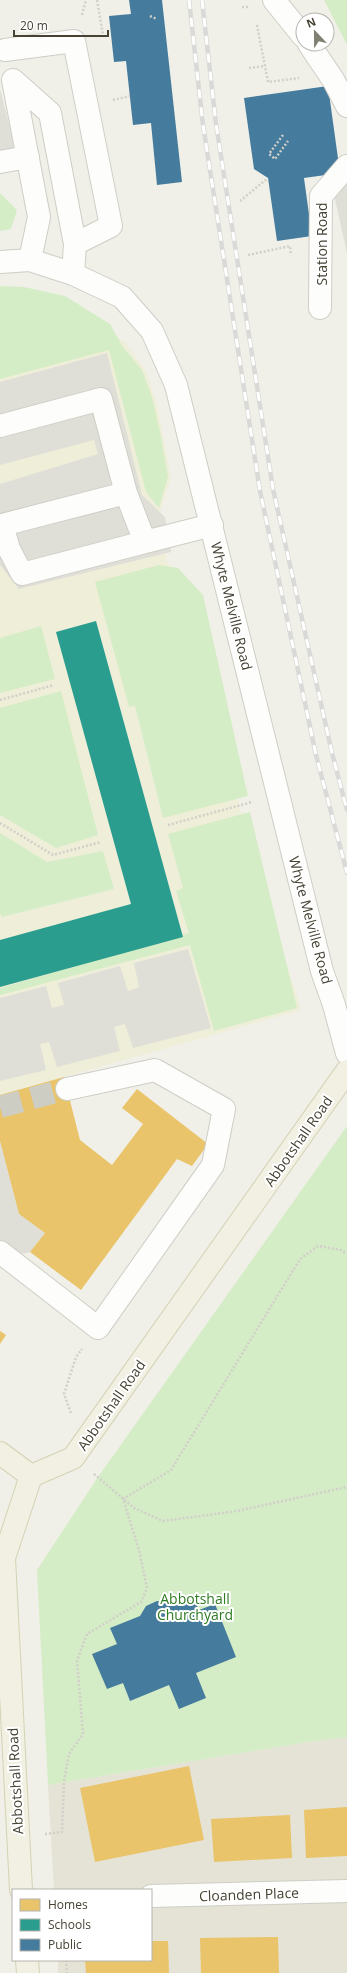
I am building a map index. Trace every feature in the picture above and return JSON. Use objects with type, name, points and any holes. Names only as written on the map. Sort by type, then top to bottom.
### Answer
[{"type":"main road","name":"Abbotshall Road","points":[[21,1889],[4,1558],[31,1476],[74,1458],[347,1071]]},
{"type":"main road","points":[[0,1453],[31,1476]]},
{"type":"main road","points":[[27,1961],[28,1973]]},
{"type":"street","points":[[264,3],[295,29]]},
{"type":"street","points":[[30,260],[40,217],[13,80],[2,42],[74,41],[111,226],[75,244]]},
{"type":"street","points":[[315,52],[329,73],[347,106]]},
{"type":"street","points":[[13,80],[50,113],[75,244],[74,274]]},
{"type":"street","points":[[0,162],[28,157]]},
{"type":"street","name":"Station Road","points":[[320,308],[321,196],[347,166]]},
{"type":"street","name":"Whyte Melville Road","points":[[0,262],[30,260],[74,274],[122,297],[152,331],[176,385],[322,971],[334,1006],[347,1053]]},
{"type":"street","points":[[0,426],[101,399],[126,493],[145,542]]},
{"type":"street","points":[[126,493],[2,525],[9,548],[22,574],[212,525]]},
{"type":"street","points":[[0,1252],[98,1328],[213,1165],[224,1109],[154,1070],[67,1089]]},
{"type":"street","name":"Cloanden Place","points":[[152,1896],[347,1891]]},
{"type":"path","points":[[242,8],[264,3]]},
{"type":"path","points":[[150,16],[156,18]]},
{"type":"path","points":[[257,21],[268,82],[329,73]]},
{"type":"path","points":[[249,68],[265,66]]},
{"type":"path","points":[[283,135],[269,154],[276,159],[288,141]]},
{"type":"path","points":[[240,201],[268,178]]},
{"type":"path","points":[[0,700],[54,685]]},
{"type":"path","points":[[168,825],[254,802]]},
{"type":"path","points":[[0,823],[54,855],[101,842]]},
{"type":"path","points":[[123,1499],[171,1470],[300,1259],[318,1246],[341,1250],[347,1254]]},
{"type":"path","points":[[67,1399],[64,1394],[76,1357],[98,1328]]},
{"type":"path","points":[[74,1458],[134,1508],[163,1521],[237,1511],[347,1487]]},
{"type":"path","points":[[18,1838],[62,1832],[64,1782],[69,1754],[83,1734],[77,1661],[87,1634],[141,1602],[147,1588],[139,1550],[123,1499]]},
{"type":"path","points":[[66,1961],[67,1973]]},
{"type":"shaded area","points":[[0,89],[16,151],[0,155]]},
{"type":"shaded area","points":[[347,183],[347,253],[334,195]]},
{"type":"shaded area","points":[[0,293],[83,319],[125,342],[147,373],[157,404],[171,477],[157,522],[167,562],[190,593],[242,818],[301,1010],[0,1095]]},
{"type":"shaded area","points":[[107,353],[142,495],[165,517],[171,552],[19,589],[0,565],[0,484],[98,454],[94,440],[0,465],[0,382]]},
{"type":"shaded area","points":[[188,949],[211,1028],[133,1048],[125,1024],[114,1027],[120,1051],[57,1067],[49,1042],[40,1044],[46,1070],[0,1081],[0,998],[46,986],[52,1008],[64,1005],[58,983],[120,966],[128,991],[139,987],[134,963]]},
{"type":"shaded area","points":[[0,1141],[19,1214],[45,1233],[30,1252],[0,1259]]},
{"type":"shaded area","points":[[347,1737],[347,1973],[58,1973],[58,1961],[152,1961],[152,1889],[54,1889],[48,1785],[314,1741]]},
{"type":"green space","points":[[324,0],[347,0],[347,45],[335,22],[335,12],[330,12]]},
{"type":"green space","points":[[0,193],[17,210],[11,229],[0,231]]},
{"type":"green space","points":[[0,286],[24,287],[65,296],[110,324],[123,347],[142,370],[152,397],[168,477],[159,508],[146,492],[109,350],[0,379]]},
{"type":"green space","points":[[159,565],[178,568],[203,595],[248,796],[163,818],[135,706],[129,707],[95,582]]},
{"type":"green space","points":[[41,626],[55,679],[0,693],[0,638]]},
{"type":"green space","points":[[61,691],[98,835],[56,848],[0,815],[0,708]]},
{"type":"green space","points":[[250,812],[297,1008],[214,1031],[190,945],[0,995],[0,988],[189,933],[176,891],[183,888],[168,834]]},
{"type":"green space","points":[[0,833],[47,862],[103,851],[114,889],[2,917],[0,913]]},
{"type":"green space","name":"Abbotshall Churchyard","points":[[347,1126],[347,1737],[314,1741],[48,1785],[37,1570],[98,1477]]},
{"type":"building: Homes","points":[[64,1077],[80,1140],[112,1165],[143,1124],[122,1108],[137,1089],[208,1144],[192,1166],[177,1159],[81,1290],[30,1252],[45,1233],[19,1214],[0,1141],[0,1095]]},
{"type":"building: Homes","points":[[0,1331],[6,1335],[0,1344]]},
{"type":"building: Homes","points":[[189,1766],[204,1840],[95,1862],[80,1788]]},
{"type":"building: Homes","points":[[347,1807],[347,1856],[306,1858],[304,1810]]},
{"type":"building: Homes","points":[[290,1815],[292,1858],[214,1862],[211,1819]]},
{"type":"building: Homes","points":[[278,1937],[279,1973],[201,1973],[200,1938]]},
{"type":"building: Homes","points":[[152,1941],[168,1941],[169,1973],[86,1973],[85,1961],[152,1961]]},
{"type":"building: Schools","points":[[96,621],[183,937],[0,987],[0,940],[131,904],[56,632]]},
{"type":"building: Public","points":[[129,0],[162,0],[182,182],[157,185],[151,123],[133,125],[126,61],[114,62],[109,16],[131,14]]},
{"type":"building: Public","points":[[328,86],[340,173],[304,178],[312,236],[277,241],[268,178],[254,169],[244,98]]},
{"type":"building: Public","points":[[194,1599],[199,1610],[215,1604],[236,1657],[196,1673],[206,1698],[179,1709],[169,1685],[130,1701],[123,1683],[107,1689],[92,1654],[117,1644],[110,1628],[140,1616],[146,1606],[157,1601],[177,1605]]},
{"type":"tunnel","points":[[0,1107],[67,1089]]},
{"type":"railway","points":[[189,0],[203,125],[260,491],[316,755],[347,873]]},
{"type":"railway","points":[[202,0],[216,124],[273,489],[332,753],[347,810]]}]
